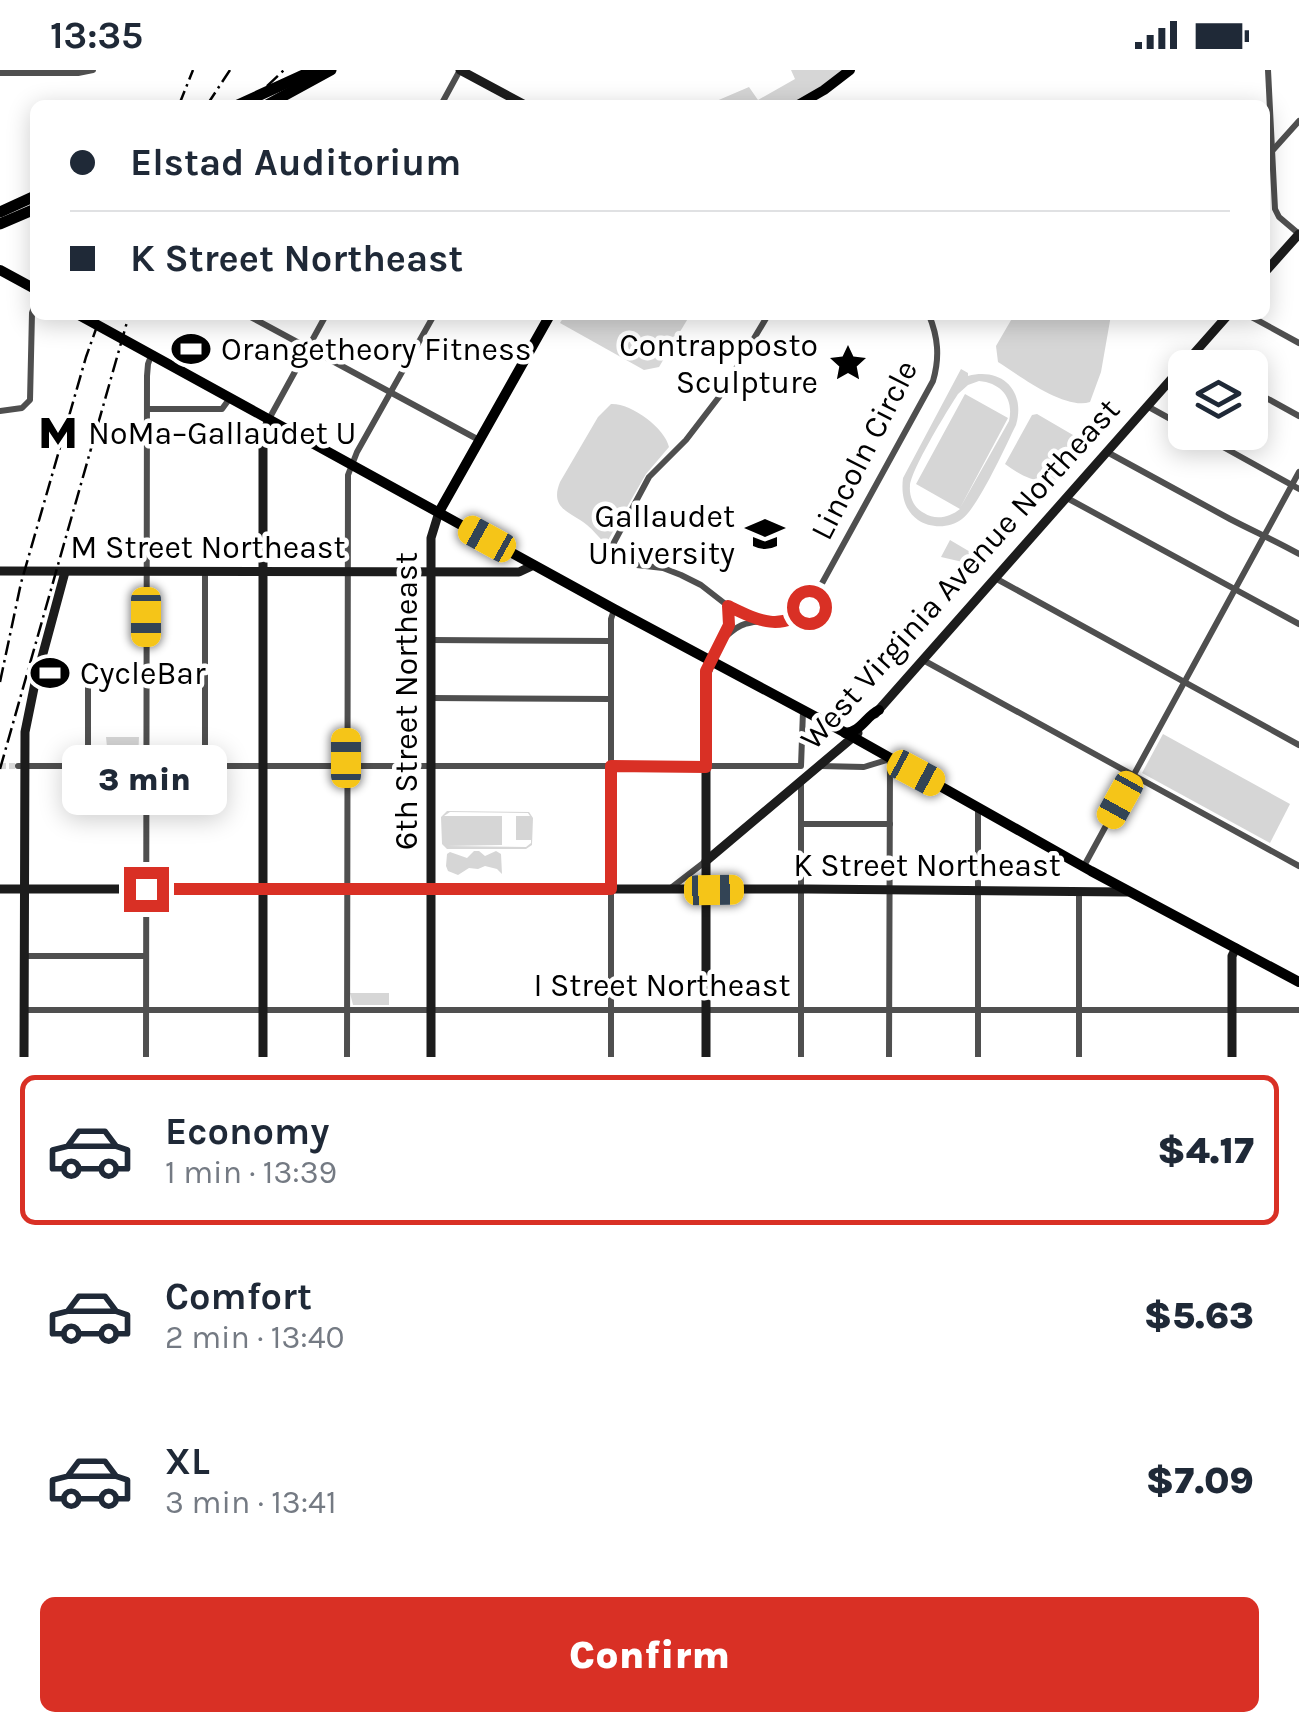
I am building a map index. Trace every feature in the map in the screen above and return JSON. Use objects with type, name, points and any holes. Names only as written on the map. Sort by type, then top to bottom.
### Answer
[{"type":"highway","points":[[249,100],[310,72],[327,72]]},
{"type":"highway","points":[[277,100],[327,72]]},
{"type":"highway","points":[[0,212],[30,198]]},
{"type":"highway","points":[[0,224],[30,210]]},
{"type":"main road","points":[[807,100],[850,70]]},
{"type":"main road","points":[[0,274],[30,293]]},
{"type":"main road","points":[[85,320],[978,807],[1081,879],[1133,892],[1299,982]]},
{"type":"main road","name":"6th Street Northeast","points":[[439,512],[546,320]]},
{"type":"main road","points":[[849,736],[878,710]]},
{"type":"street","points":[[0,73],[93,70]]},
{"type":"street","points":[[444,100],[460,70],[516,100]]},
{"type":"street","points":[[1268,70],[1269,100]]},
{"type":"street","points":[[1270,110],[1276,211],[1299,234],[1270,266]]},
{"type":"street","points":[[1272,151],[1299,120]]},
{"type":"street","points":[[0,410],[15,410],[28,404],[32,320]]},
{"type":"street","points":[[256,320],[479,440]]},
{"type":"street","points":[[263,324],[265,320]]},
{"type":"street","points":[[263,1057],[263,437],[323,320]]},
{"type":"street","points":[[346,1057],[348,476],[350,464],[431,320]]},
{"type":"street","points":[[758,622],[682,575],[663,568],[619,562],[610,548],[650,477],[686,440],[719,397],[765,320]]},
{"type":"street","name":"Lincoln Circle","points":[[724,638],[737,627],[791,620],[809,607],[934,381],[938,352],[930,320]]},
{"type":"street","name":"West Virginia Avenue Northeast","points":[[1196,350],[1223,320]]},
{"type":"street","points":[[1258,320],[1298,341]]},
{"type":"street","points":[[146,1057],[147,409],[151,356]]},
{"type":"street","name":"West Virginia Avenue Northeast","points":[[878,710],[1168,382]]},
{"type":"street","points":[[147,409],[222,409],[231,397]]},
{"type":"street","points":[[1268,399],[1299,416]]},
{"type":"street","points":[[1147,406],[1168,417]]},
{"type":"street","points":[[1228,450],[1295,487]]},
{"type":"street","points":[[1107,452],[1299,554]]},
{"type":"street","points":[[1079,1057],[1081,879],[1264,535],[1295,487],[1299,472]]},
{"type":"street","points":[[1066,497],[1299,624]]},
{"type":"street","name":"6th Street Northeast","points":[[431,1057],[431,534],[439,512]]},
{"type":"street","name":"M Street Northeast","points":[[0,571],[519,572],[534,565]]},
{"type":"street","points":[[24,1057],[26,889],[22,766],[34,683],[66,572]]},
{"type":"street","points":[[205,572],[205,766]]},
{"type":"street","points":[[995,578],[1299,745]]},
{"type":"street","points":[[706,1057],[706,678],[729,625],[728,606]]},
{"type":"street","points":[[611,1057],[614,609]]},
{"type":"street","points":[[431,640],[611,641]]},
{"type":"street","points":[[923,660],[1299,866]]},
{"type":"street","points":[[88,765],[88,685],[92,683]]},
{"type":"street","points":[[431,698],[611,699]]},
{"type":"street","points":[[22,766],[801,766],[803,710]]},
{"type":"street","name":"West Virginia Avenue Northeast","points":[[670,889],[801,782],[849,736]]},
{"type":"street","points":[[819,766],[869,766],[890,760],[890,1057]]},
{"type":"street","points":[[801,782],[802,1057]]},
{"type":"street","points":[[978,807],[978,1057]]},
{"type":"street","points":[[802,824],[890,824]]},
{"type":"street","name":"K Street Northeast","points":[[0,889],[978,890],[1081,879],[1133,892]]},
{"type":"street","points":[[1232,1057],[1232,956],[1236,948]]},
{"type":"street","points":[[24,956],[146,956]]},
{"type":"street","name":"I Street Northeast","points":[[24,1010],[1299,1010]]},
{"type":"shaded area","points":[[791,70],[843,70],[798,100],[758,100],[795,79]]},
{"type":"shaded area","points":[[749,87],[758,100],[719,100]]},
{"type":"shaded area","points":[[687,320],[659,367],[644,370],[560,323]]},
{"type":"shaded area","points":[[1011,320],[1110,320],[1101,372],[1090,402],[1068,401],[1030,383],[998,362],[996,346]]},
{"type":"shaded area","points":[[961,369],[968,376],[991,375],[1009,384],[1018,402],[1016,425],[984,489],[962,519],[940,526],[918,520],[904,501],[903,478]],"holes":[[[979,381],[994,385],[1008,399],[1009,421],[960,508],[1008,418],[965,394],[916,484],[960,509],[933,517],[917,508],[910,494],[916,467],[958,394]]]},
{"type":"shaded area","points":[[611,404],[646,418],[661,432],[669,447],[646,474],[604,543],[587,525],[563,509],[557,491],[598,417]]},
{"type":"shaded area","points":[[1037,414],[1085,442],[1077,462],[1067,473],[1050,481],[1032,479],[1005,464],[1032,415]]},
{"type":"shaded area","points":[[950,540],[972,553],[967,563],[941,557]]},
{"type":"shaded area","points":[[1163,734],[1290,804],[1270,843],[1142,773]]},
{"type":"shaded area","points":[[106,737],[139,737],[138,758],[108,757]]},
{"type":"shaded area","points":[[108,773],[139,773],[139,794],[110,794]]},
{"type":"shaded area","points":[[447,811],[529,812],[533,818],[532,845],[526,849],[447,849],[442,844],[441,817]],"holes":[[[450,812],[530,816],[516,816],[516,840],[531,840],[526,847],[446,846],[502,845],[502,816],[444,816]]]},
{"type":"shaded area","points":[[474,851],[485,856],[496,851],[501,854],[502,874],[485,866],[469,868],[458,875],[448,871],[447,854],[467,858]]},
{"type":"shaded area","points":[[350,993],[389,993],[389,1005],[353,1005]]},
{"type":"tunnel","points":[[0,766],[18,766]]},
{"type":"railway","points":[[181,100],[193,70]]},
{"type":"railway","points":[[210,100],[230,70]]},
{"type":"railway","points":[[252,100],[284,70]]},
{"type":"railway","points":[[0,682],[21,583],[99,320]]},
{"type":"railway","points":[[0,769],[128,320]]},
{"type":"place","name":"Orangetheory Fitness","points":[[191,349]]},
{"type":"place","name":"Contrapposto Sculpture","points":[[848,363]]},
{"type":"place","name":"NoMa–Gallaudet U","points":[[58,433]]},
{"type":"place","name":"Gallaudet University","points":[[765,534]]},
{"type":"place","name":"CycleBar","points":[[50,673]]},
{"type":"route","points":[[146,889],[611,889],[611,766],[706,767],[706,671],[729,625],[728,606],[758,622],[791,620],[809,607]]}]
